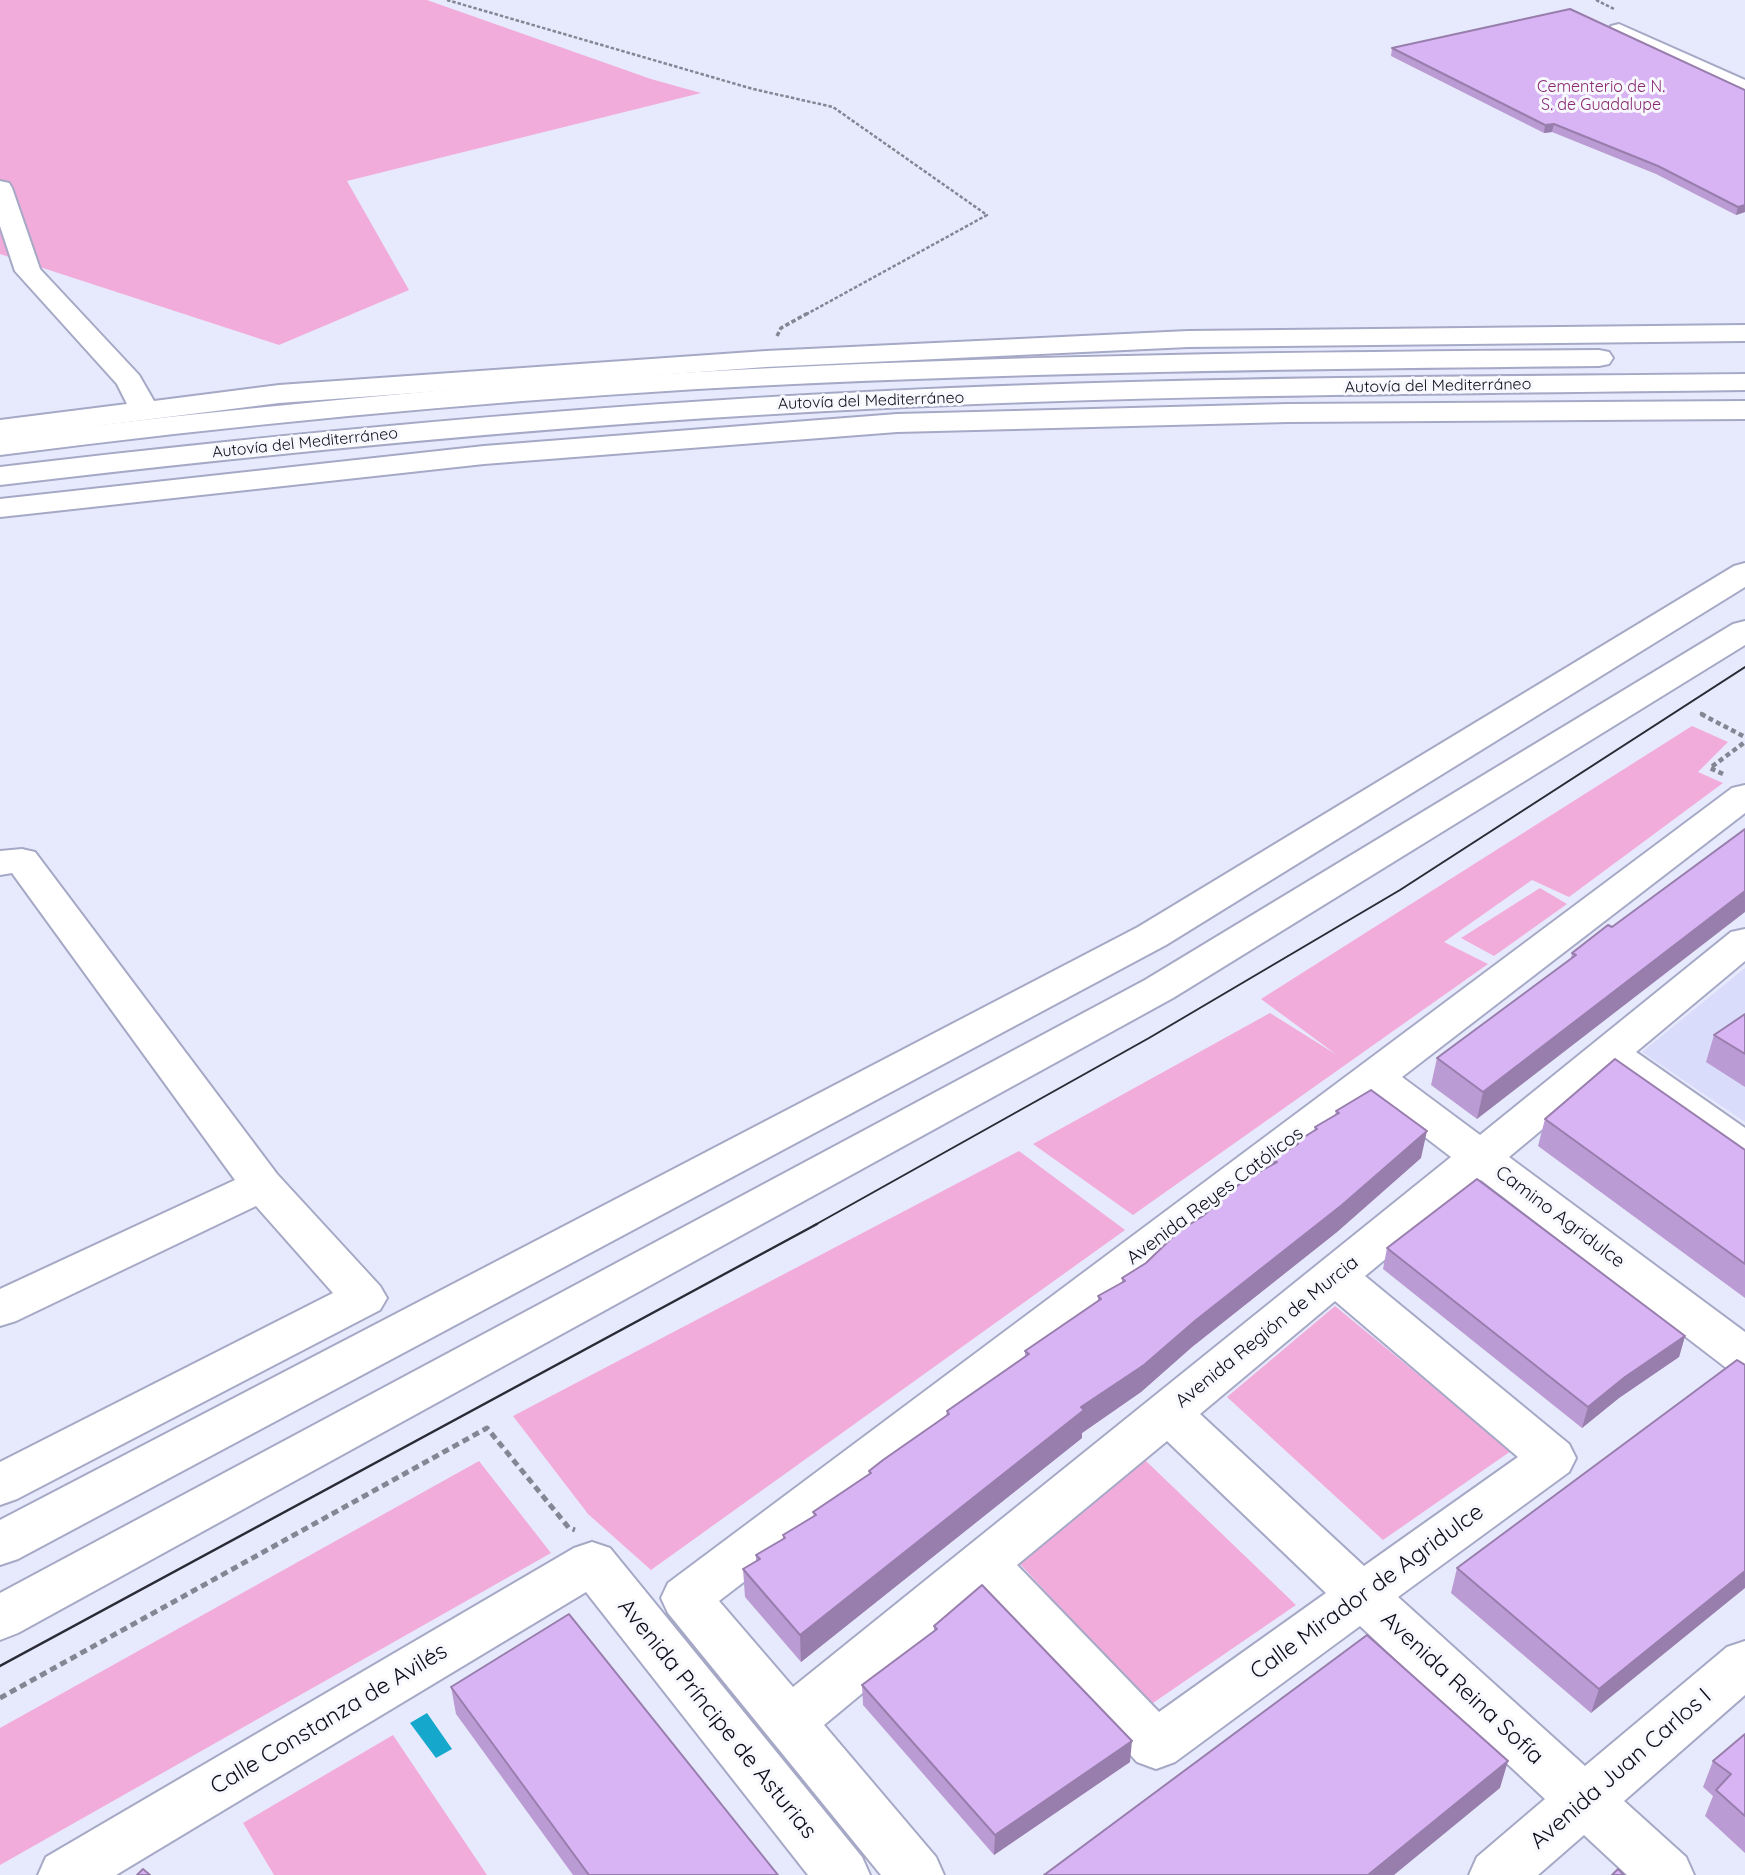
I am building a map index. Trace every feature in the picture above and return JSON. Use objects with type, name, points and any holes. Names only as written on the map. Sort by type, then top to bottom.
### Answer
[{"type":"main road","points":[[1619,31],[1745,89]]},
{"type":"main road","points":[[0,188],[27,271],[129,381],[144,410]]},
{"type":"main road","points":[[0,429],[279,394],[766,359],[1188,339],[1745,333]]},
{"type":"main road","name":"Autovía del Mediterráneo","points":[[0,446],[401,402],[762,378],[1191,362],[1745,356]]},
{"type":"main road","name":"Autovía del Mediterráneo","points":[[0,477],[165,456],[386,434],[743,407],[1237,389],[1745,382]]},
{"type":"main road","points":[[0,508],[484,455],[897,424],[1289,413],[1745,410]]},
{"type":"main road","points":[[0,1544],[1152,936],[1745,573]]},
{"type":"main road","points":[[0,1618],[1159,989],[1745,631]]},
{"type":"main road","name":"Avenida Reyes Católicos","points":[[789,1722],[685,1598],[1374,1077],[1739,788]]},
{"type":"main road","points":[[0,863],[22,860],[261,1185],[364,1298],[0,1485]]},
{"type":"main road","name":"Avenida Región de Murcia","points":[[789,1722],[1745,942]]},
{"type":"main road","points":[[1608,1053],[1745,1149]]},
{"type":"main road","name":"Camino Agridulce","points":[[1374,1077],[1745,1357]]},
{"type":"main road","points":[[0,1308],[261,1185]]},
{"type":"main road","name":"Calle Mirador de Agridulce","points":[[983,1563],[1156,1745],[1552,1458],[1335,1276]]},
{"type":"main road","name":"Avenida Reina Sofía","points":[[1168,1413],[1666,1875]]},
{"type":"main road","name":"Calle Constanza de Avilés","points":[[66,1875],[586,1547]]},
{"type":"main road","name":"Avenida Príncipe de Asturias","points":[[586,1547],[842,1875]]},
{"type":"main road","name":"Avenida Juan Carlos I","points":[[1497,1875],[1745,1663]]},
{"type":"main road","points":[[789,1722],[916,1875]]},
{"type":"path","points":[[447,0],[753,89],[833,107],[987,215],[781,328],[766,359]]},
{"type":"path","points":[[1700,713],[1745,739],[1710,768],[1739,788]]},
{"type":"path","points":[[0,1698],[487,1428],[586,1547]]},
{"type":"shaded area","points":[[0,0],[427,0],[651,79],[701,93],[347,181],[409,290],[279,345],[0,254]]},
{"type":"shaded area","points":[[1692,726],[1728,742],[1698,772],[1723,783],[1569,897],[1532,880],[1444,942],[1488,964],[1133,1215],[1033,1144],[1270,1013],[1337,1055],[1261,999]]},
{"type":"shaded area","points":[[1540,888],[1567,904],[1494,956],[1461,938]]},
{"type":"shaded area","points":[[1745,968],[1745,1122],[1642,1052]]},
{"type":"shaded area","points":[[1019,1151],[1125,1230],[651,1570],[588,1514],[513,1416]]},
{"type":"shaded area","points":[[1335,1306],[1511,1451],[1383,1540],[1227,1397]]},
{"type":"shaded area","points":[[1145,1460],[1296,1605],[1150,1705],[1020,1564]]},
{"type":"shaded area","points":[[479,1461],[551,1553],[0,1865],[0,1728]]},
{"type":"shaded area","points":[[393,1735],[487,1875],[274,1875],[243,1823]]},
{"type":"water","points":[[427,1713],[452,1749],[436,1758],[410,1723]]},
{"type":"building","name":"Cementerio de N. S. de Guadalupe","points":[[1570,9],[1745,90],[1745,205],[1738,207],[1658,166],[1554,124],[1545,125],[1392,48]]},
{"type":"building","points":[[1745,829],[1745,891],[1483,1092],[1437,1058],[1576,955],[1572,953],[1608,925],[1612,927]]},
{"type":"building","points":[[1745,1014],[1745,1054],[1714,1035]]},
{"type":"building","points":[[1615,1059],[1745,1150],[1745,1264],[1545,1119]]},
{"type":"building","points":[[1371,1090],[1427,1131],[1342,1205],[1196,1320],[1144,1365],[1081,1407],[1084,1410],[800,1635],[743,1569],[760,1559],[756,1555],[785,1538],[783,1535],[816,1515],[813,1512],[871,1473],[869,1471],[883,1460],[949,1414],[947,1411],[1029,1354],[1025,1351],[1101,1299],[1098,1296],[1125,1281],[1122,1278],[1146,1263],[1179,1231],[1203,1216],[1244,1180],[1277,1162],[1273,1159],[1298,1144],[1296,1142],[1317,1129],[1315,1127],[1339,1113],[1336,1111]]},
{"type":"building","points":[[1477,1179],[1685,1336],[1625,1377],[1588,1407],[1387,1248]]},
{"type":"building","points":[[1737,1360],[1745,1365],[1745,1571],[1599,1689],[1457,1568]]},
{"type":"building","points":[[982,1585],[1132,1741],[995,1835],[862,1685],[937,1629],[934,1626]]},
{"type":"building","points":[[569,1614],[778,1875],[589,1875],[451,1687]]},
{"type":"building","points":[[1367,1635],[1508,1761],[1368,1875],[1044,1875]]},
{"type":"building","points":[[1745,1734],[1745,1816],[1716,1790],[1731,1774],[1713,1761]]},
{"type":"building","points":[[143,1869],[150,1875],[137,1875]]},
{"type":"building","points":[[1618,1869],[1624,1875],[1612,1875]]},
{"type":"tram line","points":[[813,1226],[1149,1038],[1400,890],[1745,667]]},
{"type":"tram line","points":[[0,1666],[817,1224]]}]
